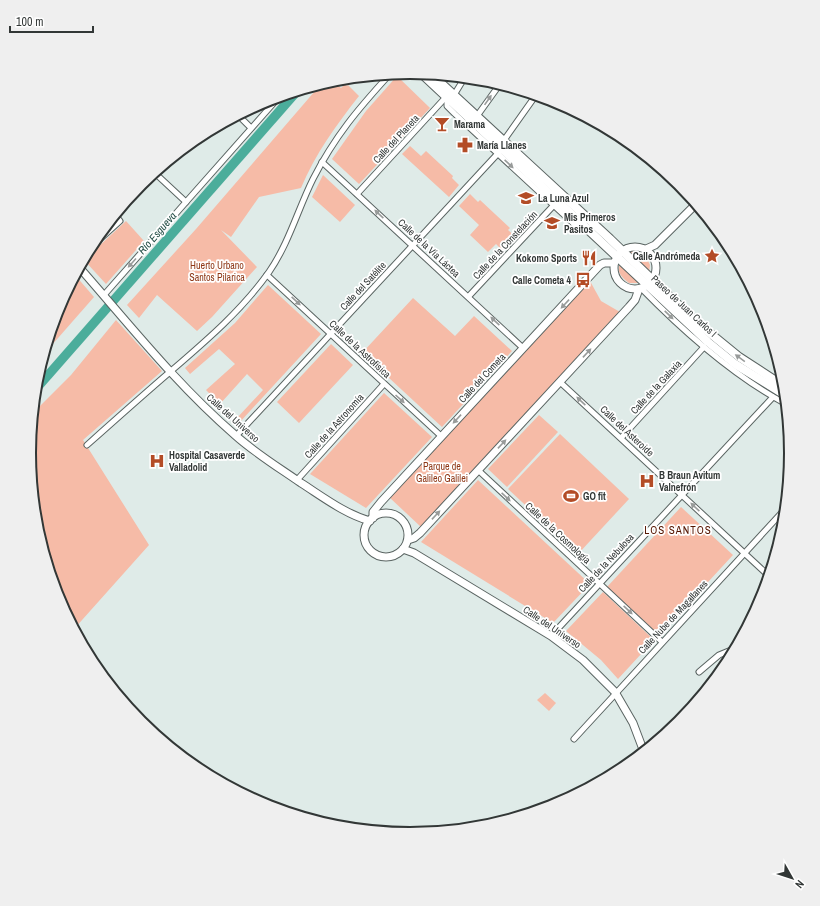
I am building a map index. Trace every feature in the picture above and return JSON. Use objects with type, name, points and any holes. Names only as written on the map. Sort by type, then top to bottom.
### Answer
[{"type":"main road","name":"Paseo de Juan Carlos I","points":[[430,80],[477,116],[501,147],[588,228],[645,286],[735,364],[779,391]]},
{"type":"main road","name":"Paseo de Juan Carlos I","points":[[436,80],[501,147],[618,257]]},
{"type":"main road","name":"Paseo de Juan Carlos I","points":[[645,286],[761,373],[778,383]]},
{"type":"street","points":[[87,445],[230,318],[267,275],[286,242],[302,202],[322,162],[345,125],[385,80]]},
{"type":"street","name":"Calle del Planeta","points":[[358,194],[461,82]]},
{"type":"street","points":[[477,116],[496,89]]},
{"type":"street","name":"Calle del Satélite","points":[[236,436],[413,245],[501,147],[533,100]]},
{"type":"street","points":[[105,296],[272,105]]},
{"type":"street","points":[[243,119],[252,128]]},
{"type":"street","points":[[501,147],[554,205],[575,225],[580,228],[588,228]]},
{"type":"street","name":"Calle de la Vía Láctea","points":[[322,162],[523,348]]},
{"type":"street","points":[[159,176],[186,202]]},
{"type":"street","name":"Calle de la Constelación","points":[[468,296],[554,205]]},
{"type":"street","points":[[652,255],[646,249],[655,245],[692,208]]},
{"type":"street","points":[[109,231],[120,221],[118,219]]},
{"type":"street","points":[[406,544],[406,526],[399,518],[389,513],[378,515],[372,519],[366,529],[365,541],[368,546],[375,554],[386,557],[392,556],[417,536],[635,300],[656,271],[652,255],[655,245]]},
{"type":"street","name":"Calle del Cometa","points":[[372,519],[373,512],[376,507],[600,265],[618,257],[633,247],[646,249]]},
{"type":"street","points":[[618,257],[614,273],[618,281],[624,286],[645,286]]},
{"type":"street","name":"Calle del Universo","points":[[83,272],[171,371],[204,406],[236,436],[270,462],[356,517],[366,529]]},
{"type":"street","name":"Calle de la Astrofísica","points":[[267,275],[441,436]]},
{"type":"street","name":"Paseo de Juan Carlos I","points":[[645,286],[704,347],[735,371],[781,401]]},
{"type":"street","name":"Calle de la Galaxia","points":[[621,438],[704,347]]},
{"type":"street","name":"Calle del Asteroide","points":[[560,382],[764,572]]},
{"type":"street","name":"Calle de la Astronomía","points":[[297,480],[384,384]]},
{"type":"street","name":"Calle de la Nebulosa","points":[[551,636],[773,397]]},
{"type":"street","name":"Calle de la Cosmología","points":[[478,470],[662,642]]},
{"type":"street","name":"Calle Nube de Magallanes","points":[[574,739],[615,692],[779,516]]},
{"type":"street","name":"Calle del Universo","points":[[356,517],[372,519]]},
{"type":"street","name":"Calle del Universo","points":[[406,544],[414,553],[551,636],[583,660],[615,692],[633,723],[642,747]]},
{"type":"street","points":[[699,672],[719,655],[727,652]]},
{"type":"green space","points":[[401,79],[430,108],[359,184],[332,159],[366,111],[394,80]]},
{"type":"green space","name":"Huerto Urbano Santos Pilarica","points":[[346,85],[348,85],[359,96],[327,140],[313,163],[301,188],[259,197],[231,237],[221,230],[257,267],[212,317],[197,331],[157,295],[139,318],[127,305],[196,229],[314,92],[338,86],[341,88]]},
{"type":"green space","points":[[410,146],[421,156],[426,151],[453,176],[452,178],[459,185],[449,197],[402,154]]},
{"type":"green space","points":[[323,175],[355,205],[340,222],[312,197]]},
{"type":"green space","points":[[470,194],[478,202],[480,200],[510,228],[508,230],[516,237],[503,251],[496,244],[488,252],[470,235],[479,225],[459,206]]},
{"type":"green space","points":[[126,221],[144,241],[106,284],[87,264],[97,248]]},
{"type":"green space","points":[[633,251],[646,257],[650,265],[649,273],[629,253]]},
{"type":"green space","points":[[620,263],[639,283],[629,283],[624,279],[619,272]]},
{"type":"green space","points":[[79,280],[94,297],[53,344],[64,310]]},
{"type":"green space","name":"Parque de Galileo Galilei","points":[[590,281],[601,301],[620,312],[421,527],[389,497]]},
{"type":"green space","points":[[268,285],[321,334],[240,422],[236,419],[263,390],[247,374],[220,404],[206,390],[235,364],[219,349],[190,374],[185,368],[235,323]]},
{"type":"green space","points":[[413,298],[455,336],[474,316],[512,351],[442,427],[362,353]]},
{"type":"green space","points":[[116,320],[162,371],[83,440],[149,545],[78,624],[64,596],[43,526],[39,502],[36,453],[39,407],[71,375]]},
{"type":"green space","points":[[331,344],[353,365],[299,423],[277,402]]},
{"type":"green space","points":[[384,393],[432,437],[366,508],[310,474]]},
{"type":"green space","points":[[539,415],[558,432],[507,487],[488,469]]},
{"type":"green space","name":"GO fit","points":[[560,434],[629,499],[578,554],[508,489]]},
{"type":"green space","points":[[478,480],[590,584],[553,623],[421,542]]},
{"type":"green space","points":[[681,507],[733,555],[659,635],[607,587]]},
{"type":"green space","points":[[603,592],[654,640],[618,679],[601,660],[566,631]]},
{"type":"green space","points":[[545,693],[556,703],[549,711],[537,700]]},
{"type":"shaded area","points":[[299,96],[41,390],[45,372],[281,102]]},
{"type":"place","name":"Marama","points":[[442,124]]},
{"type":"place","name":"María Llanes","points":[[465,145]]},
{"type":"place","name":"La Luna Azul","points":[[526,198]]},
{"type":"place","name":"Mis Primeros Pasitos","points":[[552,223]]},
{"type":"place","name":"Calle Andrómeda","points":[[712,256]]},
{"type":"place","name":"Kokomo Sports","points":[[589,258]]},
{"type":"place","name":"Calle Cometa 4","points":[[583,280]]},
{"type":"place","name":"Hospital Casaverde Valladolid","points":[[157,461]]},
{"type":"place","name":"B Braun Avitum Valnefrón","points":[[647,481]]},
{"type":"place","name":"GO fit","points":[[571,496]]},
{"type":"district","name":"LOS SANTOS","points":[[678,530]]},
{"type":"water label","name":"Río Esgueva","points":[[157,233]]}]
